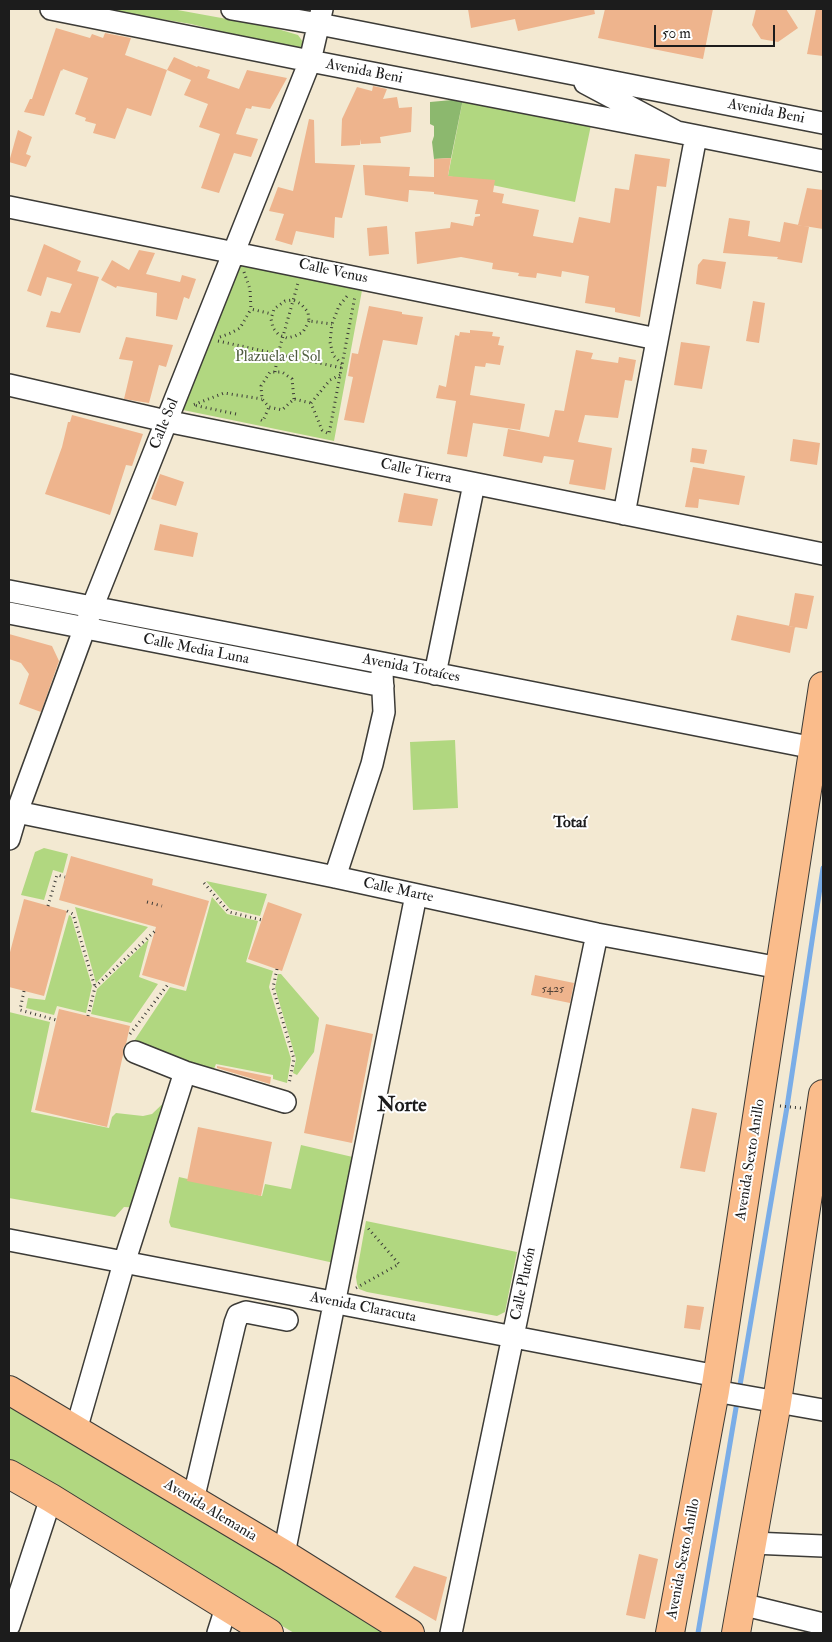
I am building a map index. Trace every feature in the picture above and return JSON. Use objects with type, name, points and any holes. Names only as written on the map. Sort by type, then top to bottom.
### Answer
[{"type":"main road","name":"Avenida Sexto Anillo","points":[[670,1633],[716,1384],[780,968],[816,811],[814,748],[823,686]]},
{"type":"main road","points":[[736,1633],[777,1402],[823,1094]]},
{"type":"main road","name":"Avenida Alemania","points":[[9,1390],[284,1554],[410,1633]]},
{"type":"main road","points":[[9,1474],[269,1633]]},
{"type":"street","name":"Avenida Beni","points":[[51,9],[823,161]]},
{"type":"street","name":"Avenida Beni","points":[[232,9],[320,16],[562,71],[823,124]]},
{"type":"street","name":"Calle Sol","points":[[9,839],[17,812],[92,608],[310,61],[320,16]]},
{"type":"street","name":"Avenida Beni","points":[[562,71],[686,134]]},
{"type":"street","points":[[624,514],[657,339],[686,134]]},
{"type":"street","name":"Calle Venus","points":[[9,207],[657,339]]},
{"type":"street","name":"Calle Tierra","points":[[9,386],[166,421],[823,554]]},
{"type":"street","points":[[435,674],[474,484]]},
{"type":"street","name":"Avenida Totaíces","points":[[9,591],[814,748]]},
{"type":"street","name":"Calle Media Luna","points":[[9,613],[383,686]]},
{"type":"street","points":[[335,877],[372,764],[384,712],[382,663]]},
{"type":"street","name":"Calle Marte","points":[[17,812],[335,877],[597,934],[780,968]]},
{"type":"street","points":[[284,1554],[416,896]]},
{"type":"street","name":"Calle Plutón","points":[[451,1633],[597,934]]},
{"type":"street","points":[[131,1045],[185,1072],[285,1102]]},
{"type":"street","points":[[76,1430],[124,1263],[185,1072]]},
{"type":"street","name":"Avenida Claracuta","points":[[9,1240],[513,1337],[716,1384],[777,1402],[823,1410]]},
{"type":"street","points":[[192,1500],[238,1316],[246,1312],[287,1320]]},
{"type":"street","points":[[9,1626],[50,1498]]},
{"type":"street","points":[[752,1543],[823,1546]]},
{"type":"street","points":[[740,1604],[823,1624]]},
{"type":"street","points":[[218,1633],[226,1608]]},
{"type":"path","points":[[219,337],[240,328],[251,309],[250,289],[244,270],[240,278]]},
{"type":"path","points":[[274,372],[300,275]]},
{"type":"path","points":[[310,403],[322,430],[329,434],[340,374],[342,366],[356,292],[346,296],[338,306],[332,324],[330,342],[333,354],[342,366]]},
{"type":"path","points":[[293,300],[301,304],[308,312],[309,321],[303,332],[288,338],[273,328],[271,319],[274,309],[285,301],[293,300]]},
{"type":"path","points":[[251,309],[272,314]]},
{"type":"path","points":[[309,321],[332,324]]},
{"type":"path","points":[[222,329],[218,341],[342,366]]},
{"type":"path","points":[[262,399],[262,386],[270,372],[282,372],[292,379],[294,399]]},
{"type":"path","points":[[310,403],[330,380],[340,374]]},
{"type":"path","points":[[237,415],[193,405],[224,393],[262,399],[269,407],[282,410],[294,399]]},
{"type":"path","points":[[294,399],[310,403]]},
{"type":"path","points":[[254,419],[263,420],[269,407]]},
{"type":"path","points":[[48,906],[57,875],[65,877]]},
{"type":"path","points":[[204,883],[229,912],[262,920]]},
{"type":"path","points":[[147,902],[162,906]]},
{"type":"path","points":[[67,911],[73,914],[95,987],[88,1016]]},
{"type":"path","points":[[95,987],[155,931]]},
{"type":"path","points":[[277,969],[273,988],[294,1059],[285,1102]]},
{"type":"path","points":[[131,1045],[169,983]]},
{"type":"path","points":[[24,991],[20,1010],[56,1020]]},
{"type":"path","points":[[776,1106],[797,1108]]},
{"type":"path","points":[[356,1288],[399,1264],[364,1223]]},
{"type":"green space","points":[[100,9],[172,9],[271,27],[298,35],[303,42],[300,50],[191,24]]},
{"type":"green space","points":[[463,99],[591,125],[575,202],[448,176]]},
{"type":"green space","points":[[463,99],[451,158],[434,159],[432,142],[434,126],[430,124],[430,102]]},
{"type":"green space","name":"Plazuela el Sol","points":[[241,256],[363,285],[334,441],[183,410]]},
{"type":"green space","points":[[455,740],[458,808],[413,810],[410,742]]},
{"type":"green space","points":[[44,848],[68,854],[63,873],[53,870],[44,900],[21,895],[35,852]]},
{"type":"green space","points":[[206,881],[267,894],[260,916],[230,909]]},
{"type":"green space","points":[[212,897],[227,914],[258,921],[246,962],[273,971],[269,987],[291,1059],[287,1083],[273,1079],[273,1075],[216,1064],[211,1076],[132,1044],[170,987],[186,991]]},
{"type":"green space","points":[[75,907],[148,927],[96,983]]},
{"type":"green space","points":[[69,915],[71,916],[92,986],[86,1013],[57,1006],[54,1015],[26,1008],[28,998],[45,1000]]},
{"type":"green space","points":[[149,939],[139,977],[158,984],[131,1023],[91,1014],[97,989]]},
{"type":"green space","points":[[278,974],[281,974],[319,1018],[314,1052],[297,1075],[293,1073],[296,1059],[275,988]]},
{"type":"green space","points":[[9,1012],[50,1022],[31,1112],[109,1128],[112,1117],[116,1113],[143,1116],[152,1114],[176,1091],[140,1208],[124,1207],[115,1217],[9,1198]]},
{"type":"green space","points":[[301,1145],[357,1158],[334,1263],[171,1227],[169,1222],[179,1177],[262,1196],[265,1184],[291,1189]]},
{"type":"green space","points":[[366,1221],[517,1252],[505,1312],[497,1316],[359,1289],[356,1277]]},
{"type":"green space","points":[[9,1402],[398,1633],[294,1633],[9,1463]]},
{"type":"building","points":[[468,9],[594,9],[595,14],[518,31],[515,19],[471,28]]},
{"type":"building","points":[[605,9],[713,9],[703,59],[598,38]]},
{"type":"building","points":[[756,9],[786,9],[798,28],[778,42],[761,39],[752,25]]},
{"type":"building","points":[[816,9],[823,9],[823,56],[807,54]]},
{"type":"building","points":[[56,28],[90,38],[92,34],[103,38],[105,33],[131,38],[125,55],[167,70],[151,116],[127,108],[115,139],[93,133],[96,124],[85,121],[86,118],[75,114],[88,78],[63,69],[44,116],[24,112],[30,99],[32,99]]},
{"type":"building","points":[[174,57],[197,67],[210,70],[207,78],[239,89],[247,70],[287,78],[270,109],[252,106],[251,109],[246,108],[236,134],[258,139],[251,157],[234,153],[219,193],[201,188],[220,134],[199,127],[208,104],[184,95],[191,80],[167,70]]},
{"type":"building","points":[[373,86],[387,89],[383,99],[397,97],[399,108],[412,107],[411,132],[380,137],[381,143],[361,144],[361,139],[360,145],[341,146],[342,119],[357,87],[372,91]]},
{"type":"building","points":[[309,119],[314,120],[315,163],[355,165],[342,218],[335,217],[334,238],[296,231],[292,245],[275,240],[284,214],[269,211],[278,187],[293,191]]},
{"type":"building","points":[[18,130],[32,137],[26,154],[31,156],[26,167],[9,162]]},
{"type":"building","points":[[635,154],[670,159],[666,187],[657,186],[640,317],[615,312],[615,308],[585,303],[589,276],[562,271],[561,277],[537,273],[536,278],[518,276],[519,273],[492,269],[493,263],[461,257],[417,264],[415,232],[450,228],[451,222],[473,226],[475,217],[480,216],[480,214],[475,214],[478,200],[434,194],[434,192],[409,190],[408,202],[365,195],[363,165],[410,167],[409,176],[434,177],[434,159],[451,158],[448,176],[495,180],[493,192],[504,194],[502,203],[539,210],[533,236],[573,243],[579,217],[610,223],[615,188],[629,190]]},
{"type":"building","points":[[807,188],[823,190],[823,229],[798,225]]},
{"type":"building","points":[[729,218],[750,221],[748,236],[780,242],[784,222],[809,227],[802,263],[777,259],[778,257],[723,253]]},
{"type":"building","points":[[387,226],[389,254],[369,256],[367,228]]},
{"type":"building","points":[[44,244],[81,261],[77,271],[99,277],[80,333],[46,327],[51,311],[60,313],[72,284],[47,277],[41,296],[27,291]]},
{"type":"building","points":[[139,250],[155,253],[146,274],[180,282],[182,275],[196,279],[189,299],[184,297],[177,320],[156,316],[157,293],[117,286],[116,288],[101,280],[112,260],[129,270]]},
{"type":"building","points":[[703,259],[726,262],[721,289],[696,284],[698,265]]},
{"type":"building","points":[[753,301],[765,303],[759,343],[746,341]]},
{"type":"building","points":[[369,306],[423,317],[417,345],[383,340],[364,423],[344,420],[353,377],[348,376],[352,353],[358,354]]},
{"type":"building","points":[[470,330],[493,332],[492,336],[500,337],[498,345],[504,346],[500,365],[486,363],[485,367],[475,366],[470,395],[525,404],[520,430],[473,423],[467,457],[447,454],[456,401],[436,398],[439,385],[446,387],[455,335],[459,336],[460,332],[470,333]]},
{"type":"building","points":[[126,337],[173,345],[166,367],[159,365],[149,403],[124,399],[133,361],[119,359]]},
{"type":"building","points":[[681,342],[710,346],[702,389],[674,385]]},
{"type":"building","points":[[576,350],[593,353],[591,359],[618,363],[619,357],[636,360],[632,381],[625,380],[618,418],[585,415],[578,442],[612,448],[605,490],[569,484],[574,460],[544,456],[542,463],[503,456],[508,429],[549,437],[555,410],[564,411]]},
{"type":"building","points":[[72,415],[143,434],[132,466],[126,465],[110,515],[45,494],[62,447],[68,422],[70,422]]},
{"type":"building","points":[[793,439],[820,443],[817,465],[790,461]]},
{"type":"building","points":[[692,448],[707,450],[704,464],[690,462]]},
{"type":"building","points":[[693,467],[745,476],[739,505],[699,499],[698,508],[685,507]]},
{"type":"building","points":[[160,474],[184,482],[176,506],[151,499]]},
{"type":"building","points":[[404,493],[438,499],[432,526],[398,522]]},
{"type":"building","points":[[160,524],[198,533],[193,557],[154,550]]},
{"type":"building","points":[[795,593],[814,596],[807,629],[789,626]]},
{"type":"building","points":[[737,615],[795,627],[790,653],[731,640]]},
{"type":"building","points":[[9,634],[52,646],[59,661],[41,712],[19,704],[29,674],[21,663],[9,659]]},
{"type":"building","points":[[71,856],[153,879],[152,885],[209,901],[184,987],[142,975],[156,927],[59,900]]},
{"type":"building","points":[[24,899],[67,911],[44,996],[9,987],[9,956]]},
{"type":"building","points":[[268,902],[302,914],[282,971],[248,959]]},
{"type":"building","points":[[535,975],[574,983],[570,1003],[531,995]]},
{"type":"building","points":[[59,1009],[130,1026],[126,1044],[123,1048],[107,1127],[35,1110]]},
{"type":"building","points":[[326,1024],[373,1034],[352,1143],[304,1133]]},
{"type":"building","points":[[217,1066],[271,1077],[270,1084],[217,1068]]},
{"type":"building","points":[[692,1108],[717,1113],[705,1172],[680,1168]]},
{"type":"building","points":[[198,1127],[272,1142],[261,1196],[187,1181]]},
{"type":"building","points":[[687,1305],[704,1307],[700,1330],[684,1328]]},
{"type":"building","points":[[639,1554],[658,1559],[645,1619],[626,1615]]},
{"type":"building","points":[[414,1566],[447,1577],[436,1621],[395,1597]]},
{"type":"waterway","points":[[739,1391],[787,1107],[823,868]]},
{"type":"waterway","points":[[698,1633],[737,1402]]},
{"type":"district","name":"Totaí","points":[[570,824]]},
{"type":"district","name":"Norte","points":[[402,1107]]}]
